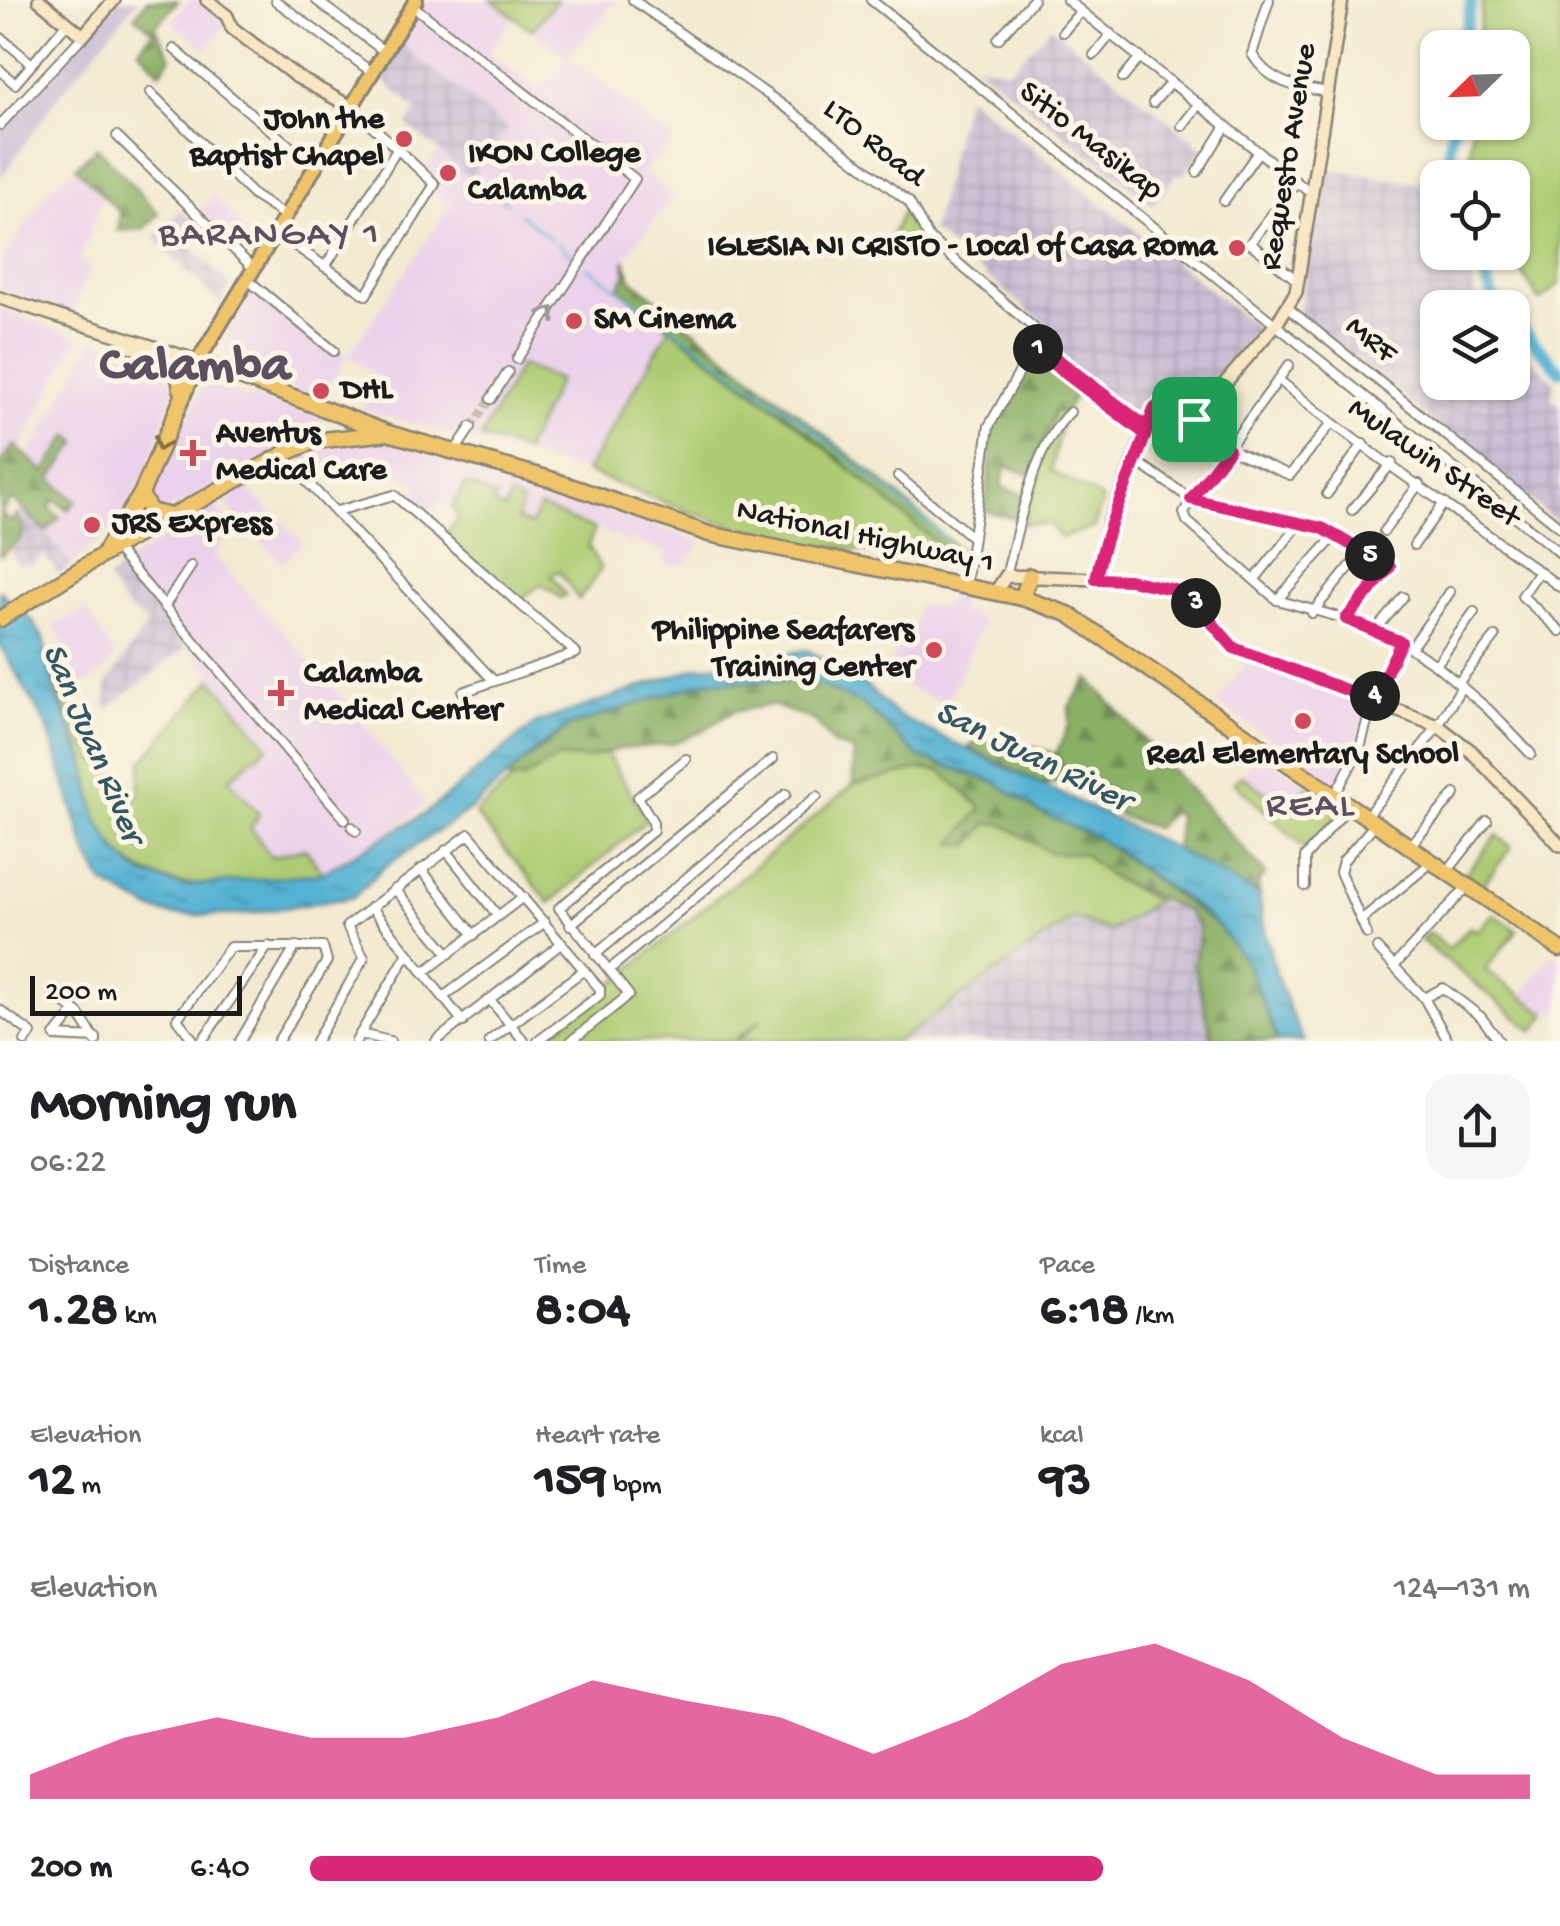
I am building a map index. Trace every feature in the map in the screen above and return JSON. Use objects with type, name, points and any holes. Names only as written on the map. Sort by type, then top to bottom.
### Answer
[{"type":"highway","points":[[176,361],[182,377],[181,395]]},
{"type":"highway","name":"National Highway 1","points":[[113,546],[141,494],[198,361]]},
{"type":"highway","points":[[198,361],[388,433]]},
{"type":"highway","points":[[334,411],[338,438]]},
{"type":"highway","points":[[314,441],[330,426],[334,411]]},
{"type":"highway","name":"National Highway 1","points":[[0,619],[113,546],[282,455],[314,441],[388,433],[709,534],[996,592],[1068,614],[1560,950]]},
{"type":"highway","points":[[141,494],[150,512],[171,516]]},
{"type":"highway","points":[[1022,598],[1030,576]]},
{"type":"main road","points":[[39,0],[83,36],[114,0]]},
{"type":"main road","points":[[207,0],[228,16],[232,28],[297,77],[353,108]]},
{"type":"main road","name":"Requesto Avenue","points":[[1194,419],[1277,323],[1288,308],[1298,281],[1342,0]]},
{"type":"main road","points":[[198,361],[414,3]]},
{"type":"main road","points":[[0,298],[198,361]]},
{"type":"main road","points":[[126,340],[134,348],[176,361],[198,361]]},
{"type":"main road","points":[[1096,579],[1109,523],[1154,409],[1166,402],[1179,406],[1194,419]]},
{"type":"main road","points":[[996,592],[1006,576],[1129,580],[1185,592],[1234,648],[1438,726],[1470,750],[1560,845]]},
{"type":"street","points":[[316,0],[385,52]]},
{"type":"street","name":"LTO Road","points":[[633,0],[791,111],[909,202],[929,238],[1034,328],[1036,341],[1146,431]]},
{"type":"street","name":"Sitio Masikap","points":[[871,0],[1560,553]]},
{"type":"street","points":[[998,39],[1033,0]]},
{"type":"street","points":[[1067,0],[1312,195]]},
{"type":"street","points":[[1269,0],[1252,54],[1256,61],[1282,85],[1328,92]]},
{"type":"street","points":[[276,1],[373,72]]},
{"type":"street","points":[[414,3],[635,179],[517,359]]},
{"type":"street","points":[[1064,32],[1081,11]]},
{"type":"street","points":[[0,70],[15,84],[67,23]]},
{"type":"street","points":[[1094,55],[1112,34]]},
{"type":"street","points":[[0,125],[83,36]]},
{"type":"street","points":[[0,37],[32,64]]},
{"type":"street","points":[[174,50],[316,168]]},
{"type":"street","points":[[1123,78],[1140,57]]},
{"type":"street","points":[[1153,103],[1170,82]]},
{"type":"street","points":[[150,92],[254,196],[286,217]]},
{"type":"street","points":[[1182,126],[1199,104]]},
{"type":"street","points":[[277,233],[366,294],[435,184],[353,108]]},
{"type":"street","points":[[1197,172],[1226,126]]},
{"type":"street","points":[[118,136],[251,275],[334,351]]},
{"type":"street","points":[[325,268],[398,148]]},
{"type":"street","points":[[1224,201],[1258,152]]},
{"type":"street","points":[[1297,182],[1250,243],[1298,281]]},
{"type":"street","name":"MRF","points":[[1288,308],[1560,527]]},
{"type":"street","points":[[966,586],[989,426],[1036,341]]},
{"type":"street","points":[[1290,365],[1191,499],[1184,512],[1187,521],[1277,600],[1312,613],[1346,619],[1412,648],[1460,684],[1531,754]]},
{"type":"street","points":[[491,398],[508,372]]},
{"type":"street","name":"Mulawin Street","points":[[1278,380],[1331,424],[1392,463],[1560,587]]},
{"type":"street","points":[[1006,576],[1038,469],[1059,423],[1070,412]]},
{"type":"street","points":[[1194,419],[1229,449],[1290,475],[1331,424]]},
{"type":"street","points":[[455,451],[472,427]]},
{"type":"street","points":[[1327,494],[1363,444]]},
{"type":"street","points":[[282,455],[493,680]]},
{"type":"street","points":[[1136,461],[1191,499],[1322,528],[1387,563],[1389,573],[1346,619]]},
{"type":"street","points":[[1352,510],[1392,463]]},
{"type":"street","points":[[898,476],[973,538]]},
{"type":"street","points":[[1384,532],[1419,484]]},
{"type":"street","points":[[337,511],[394,494],[576,653],[463,692]]},
{"type":"street","points":[[1414,545],[1444,503]]},
{"type":"street","points":[[1255,579],[1300,522]]},
{"type":"street","points":[[1277,600],[1334,537]]},
{"type":"street","points":[[113,546],[351,826]]},
{"type":"street","points":[[1312,613],[1362,552]]},
{"type":"street","points":[[164,607],[191,566]]},
{"type":"street","points":[[1539,571],[1522,596],[1558,624]]},
{"type":"street","points":[[1412,648],[1450,592]]},
{"type":"street","points":[[1375,632],[1403,597]]},
{"type":"street","points":[[1436,665],[1474,612]]},
{"type":"street","points":[[1367,934],[1340,872],[1343,861],[1495,637]]},
{"type":"street","points":[[1335,795],[1360,748],[1373,700],[1401,642]]},
{"type":"street","points":[[570,1041],[628,998],[628,991],[561,914],[561,903],[652,831],[653,822],[638,798],[686,758]]},
{"type":"street","points":[[570,925],[773,759]]},
{"type":"street","points":[[596,955],[786,794]]},
{"type":"street","points":[[1409,847],[1455,794]]},
{"type":"street","points":[[609,970],[817,796]]},
{"type":"street","points":[[1305,886],[1305,857],[1349,806]]},
{"type":"street","points":[[1446,873],[1487,822]]},
{"type":"street","points":[[316,1041],[364,958],[347,926],[470,834],[584,970],[600,995],[538,1041]]},
{"type":"street","points":[[446,850],[498,916]]},
{"type":"street","points":[[1361,920],[1431,862]]},
{"type":"street","points":[[422,869],[474,934]]},
{"type":"street","points":[[1394,966],[1467,887]]},
{"type":"street","points":[[395,889],[448,954]]},
{"type":"street","points":[[423,974],[523,897]]},
{"type":"street","points":[[371,907],[463,1022]]},
{"type":"street","points":[[443,997],[545,922]]},
{"type":"street","points":[[436,1041],[562,943]]},
{"type":"street","points":[[268,946],[198,1041],[177,1019],[230,947],[268,946],[323,947],[327,960],[278,1041]]},
{"type":"street","points":[[240,1041],[296,946]]},
{"type":"street","points":[[1378,948],[1424,998],[1448,1041]]},
{"type":"street","points":[[390,1041],[358,1037],[407,954]]},
{"type":"street","points":[[488,1041],[584,970]]},
{"type":"street","points":[[1424,998],[1443,988],[1481,1017],[1500,1041]]},
{"type":"street","points":[[52,994],[75,1011],[96,1040]]},
{"type":"street","points":[[491,1001],[524,1041]]},
{"type":"street","points":[[0,1010],[31,1033],[25,1041]]},
{"type":"street","points":[[75,1011],[56,1036],[96,1040]]},
{"type":"shaded area","points":[[118,0],[138,0],[57,98],[0,179],[0,127]]},
{"type":"shaded area","points":[[189,0],[200,0],[228,22],[206,49],[172,22]]},
{"type":"shaded area","points":[[426,0],[492,0],[514,16],[488,53],[540,90],[568,58],[532,30],[557,0],[616,0],[569,57],[674,140],[643,172],[674,196],[625,258],[626,274],[618,289],[670,328],[586,472],[361,409],[381,378],[348,356],[326,389],[327,402],[244,370],[227,356],[227,332],[254,284],[334,350],[348,355],[451,205],[434,191],[440,180],[426,168],[439,150],[470,177],[508,129],[400,44]]},
{"type":"shaded area","points":[[1051,27],[1204,149],[1182,175],[1175,175],[1154,205],[972,62],[1008,71]]},
{"type":"shaded area","points":[[400,44],[508,129],[470,177],[407,125],[417,110],[380,78]]},
{"type":"shaded area","points":[[966,95],[1257,328],[1197,402],[1176,402],[1154,385],[1135,423],[1046,346],[1045,324],[932,231]]},
{"type":"shaded area","points":[[76,167],[104,193],[79,262],[90,267],[73,313],[0,289],[0,264],[52,186]]},
{"type":"shaded area","points":[[1322,169],[1420,183],[1420,270],[1468,270],[1474,290],[1420,290],[1420,400],[1530,400],[1530,358],[1556,383],[1551,397],[1560,404],[1560,524],[1299,314]]},
{"type":"shaded area","points":[[214,196],[257,245],[244,257],[200,211]]},
{"type":"shaded area","points":[[181,210],[201,230],[190,245],[230,285],[221,305],[154,238]]},
{"type":"shaded area","points":[[0,309],[79,338],[19,450],[13,446],[0,464]]},
{"type":"shaded area","points":[[95,339],[162,366],[175,387],[147,469],[119,522],[72,564],[46,532],[76,501],[51,479],[78,442],[69,435],[45,473],[28,457]]},
{"type":"shaded area","points":[[204,384],[323,418],[320,429],[168,510],[155,508],[153,488]]},
{"type":"shaded area","points":[[375,439],[700,541],[687,565],[680,561],[676,567],[664,562],[667,554],[633,540],[629,544],[599,528],[540,507],[532,526],[517,520],[522,503],[506,510],[493,504],[496,498],[467,484],[452,508],[440,500],[429,513],[407,495],[420,486],[381,463],[341,480],[334,464],[310,478],[301,466],[304,457],[352,440]]},
{"type":"shaded area","points":[[245,487],[303,542],[283,563],[225,505]]},
{"type":"shaded area","name":"Calamba Medical Center","points":[[213,505],[235,526],[213,554],[350,706],[426,804],[373,847],[322,873],[305,848],[272,857],[251,828],[259,814],[228,779],[268,745],[123,566]]},
{"type":"shaded area","points":[[24,508],[72,564],[59,575],[45,555],[29,566],[26,562],[20,566],[15,560],[10,547],[25,530],[17,515]]},
{"type":"shaded area","points":[[123,566],[186,647],[106,710],[106,685],[147,625],[122,603],[108,579]]},
{"type":"shaded area","name":"Philippine Seafarers Training Center","points":[[950,592],[964,594],[959,609],[983,622],[946,705],[883,674],[913,626],[919,604],[944,608]]},
{"type":"shaded area","points":[[87,610],[115,655],[104,672],[73,691],[70,685],[66,687],[52,652],[65,643],[52,624]]},
{"type":"shaded area","name":"Real Elementary School","points":[[1249,659],[1370,702],[1354,752],[1337,785],[1217,703]]},
{"type":"shaded area","points":[[1262,752],[1307,786],[1291,810],[1241,775]]},
{"type":"shaded area","points":[[1157,901],[1187,911],[1199,927],[1194,965],[1213,1041],[898,1041],[1073,918],[1110,931]]},
{"type":"shaded area","points":[[1552,955],[1560,959],[1560,1015],[1552,1008],[1547,1014],[1522,993]]},
{"type":"green space","points":[[147,0],[178,1],[155,27],[171,57],[160,72],[139,49],[153,31],[135,16]]},
{"type":"green space","points":[[492,0],[557,0],[532,30]]},
{"type":"green space","points":[[1483,0],[1550,0],[1560,11],[1560,283],[1540,301],[1521,270],[1530,270],[1530,160],[1470,160],[1471,140],[1530,140],[1530,30],[1479,30]]},
{"type":"green space","points":[[97,147],[159,214],[143,229],[118,231],[120,213],[76,167]]},
{"type":"green space","points":[[904,209],[923,243],[915,256],[886,247]]},
{"type":"green space","points":[[625,259],[631,279],[883,482],[965,555],[961,564],[801,427],[618,289],[626,274]]},
{"type":"green space","points":[[670,328],[801,427],[961,564],[765,535],[586,472]]},
{"type":"green space","points":[[1040,341],[1082,384],[1063,415],[1055,410],[1031,475],[1006,466],[1001,487],[1024,494],[1016,519],[986,511],[992,430]]},
{"type":"green space","points":[[520,365],[559,380],[525,451],[481,438]]},
{"type":"green space","points":[[1055,409],[1063,415],[1051,471],[1103,499],[1094,527],[1061,538],[1049,524],[1024,524],[1031,472]]},
{"type":"green space","points":[[69,435],[78,442],[51,479],[76,501],[68,510],[54,500],[49,508],[60,517],[46,532],[13,499],[1,513],[10,522],[17,515],[25,530],[19,541],[0,556],[0,464],[14,445],[45,472]]},
{"type":"green space","points":[[466,484],[496,497],[493,504],[505,510],[510,496],[522,503],[517,520],[531,525],[540,507],[595,530],[588,545],[601,569],[579,600],[559,571],[551,575],[566,595],[561,598],[541,584],[519,601],[444,535],[459,517],[452,508]]},
{"type":"green space","points":[[52,652],[66,687],[62,689],[93,758],[112,772],[125,802],[139,794],[142,762],[212,679],[268,746],[229,779],[259,814],[251,828],[271,857],[305,848],[322,873],[193,884],[163,879],[137,868],[114,848],[97,817],[86,764],[47,655]]},
{"type":"green space","points":[[1088,678],[1266,874],[1258,882],[1259,895],[1176,849],[1178,818],[1172,811],[1155,828],[1118,815],[1111,791],[1098,784],[1082,792],[1062,782],[1040,784],[969,747],[985,734],[1056,754],[1070,723],[1069,707]]},
{"type":"green space","points":[[708,681],[813,682],[863,704],[919,757],[995,782],[1041,813],[1099,839],[1219,927],[1248,965],[1278,1041],[1213,1041],[1194,965],[1199,927],[1187,911],[1109,876],[1083,853],[1051,853],[1003,824],[988,823],[970,846],[953,843],[982,808],[941,771],[920,769],[853,785],[853,750],[834,745],[814,720],[772,705],[734,711],[699,733],[670,744],[619,749],[586,759],[559,758],[523,779],[502,779],[570,726]]},
{"type":"green space","points":[[606,752],[647,820],[550,903],[475,814],[514,779],[558,759]]},
{"type":"green space","points":[[920,769],[941,771],[982,808],[954,843],[988,823],[1003,824],[1051,853],[1083,853],[1109,876],[1157,901],[1110,931],[1073,918],[898,1041],[737,1041],[763,1018],[733,1041],[543,1041],[853,785]]},
{"type":"green space","points":[[1241,775],[1291,810],[1307,786],[1343,809],[1307,850],[1234,782]]},
{"type":"green space","points":[[1497,835],[1511,848],[1482,886],[1465,874]]},
{"type":"green space","points":[[1493,914],[1517,930],[1485,970],[1547,1014],[1534,1031],[1421,940],[1428,932],[1448,949],[1470,927],[1478,931]]},
{"type":"water","points":[[0,591],[31,619],[43,638],[54,690],[85,762],[97,818],[117,852],[140,873],[183,886],[322,873],[426,813],[536,723],[696,668],[807,650],[852,673],[898,716],[1162,842],[1259,895],[1275,970],[1304,1041],[1278,1041],[1248,965],[1219,927],[1185,899],[1099,839],[1041,813],[995,782],[919,757],[863,704],[812,682],[708,681],[570,726],[541,746],[470,810],[384,867],[354,897],[239,915],[172,915],[152,910],[103,883],[87,853],[48,729],[0,645]]},
{"type":"waterway","points":[[1466,30],[1472,0]]},
{"type":"waterway","points":[[1450,140],[1451,160]]},
{"type":"waterway","points":[[487,186],[507,203]]},
{"type":"waterway","points":[[520,214],[551,239]]},
{"type":"waterway","points":[[558,244],[575,257]]},
{"type":"waterway","points":[[587,267],[800,419],[947,539]]},
{"type":"waterway","points":[[1482,270],[1490,290]]},
{"type":"waterway","points":[[1530,338],[1560,371]]},
{"type":"tunnel","points":[[471,427],[491,399]]},
{"type":"place","name":"John the Baptist Chapel","points":[[404,139]]},
{"type":"place","name":"IKON College Calamba","points":[[448,173]]},
{"type":"place","name":"IGLESIA NI CRISTO - Local of Casa Roma","points":[[1237,248]]},
{"type":"place","name":"SM Cinema","points":[[574,321]]},
{"type":"place","name":"DHL","points":[[321,391]]},
{"type":"place","name":"Aventus Medical Care","points":[[193,453]]},
{"type":"place","name":"JRS Express","points":[[92,525]]},
{"type":"place","name":"Philippine Seafarers Training Center","points":[[934,650]]},
{"type":"place","name":"Calamba Medical Center","points":[[281,693]]},
{"type":"place","name":"Real Elementary School","points":[[1303,721]]},
{"type":"district","name":"BARANGAY 1","points":[[270,236]]},
{"type":"district","name":"Calamba","points":[[195,368]]},
{"type":"district","name":"REAL","points":[[1311,807]]},
{"type":"route","points":[[1194,419],[1179,406],[1166,402],[1154,409],[1145,434],[1048,360],[1035,345],[1036,336],[1052,355],[1148,428],[1109,523],[1096,579],[1129,580],[1185,592],[1234,648],[1373,700],[1401,642],[1346,619],[1389,573],[1390,567],[1322,528],[1191,499],[1229,449],[1194,419]]},
{"type":"water label","name":"San Juan River","points":[[91,744]]},
{"type":"water label","name":"San Juan River","points":[[1032,758]]}]
